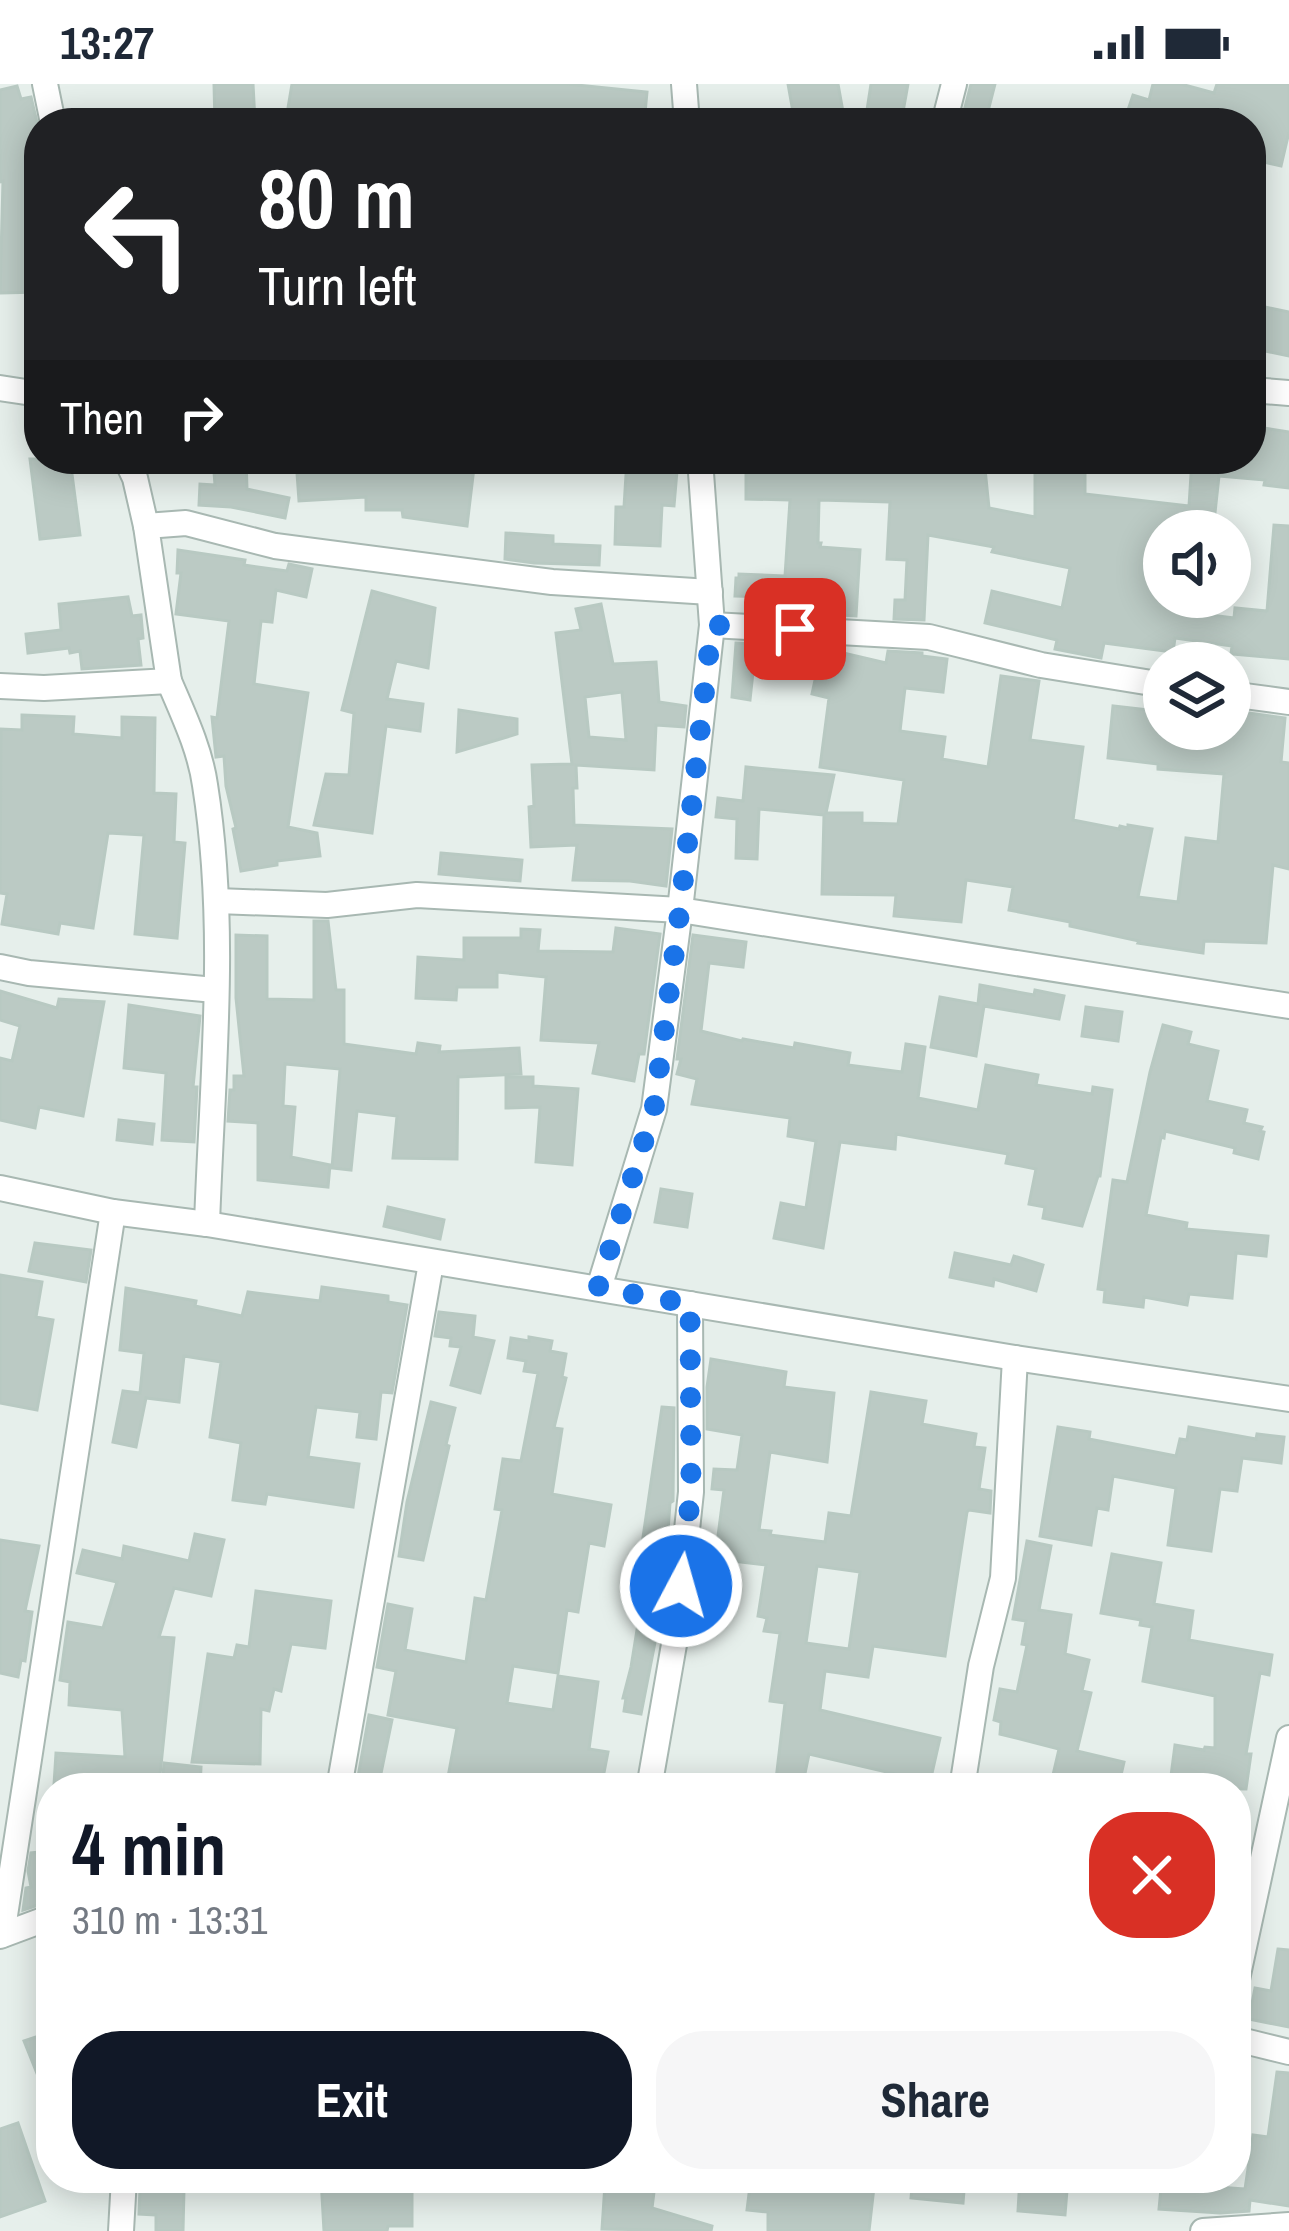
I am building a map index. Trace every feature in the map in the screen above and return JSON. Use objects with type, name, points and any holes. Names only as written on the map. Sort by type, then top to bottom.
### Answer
[{"type":"street","points":[[133,474],[146,526],[169,681],[205,781],[217,901],[207,1224]]},
{"type":"street","points":[[598,1288],[654,1109],[680,910],[712,625],[701,474]]},
{"type":"street","points":[[146,526],[186,523],[275,546],[552,582],[710,592]]},
{"type":"street","points":[[712,625],[929,637],[1143,681]]},
{"type":"street","points":[[0,686],[169,681]]},
{"type":"street","points":[[1251,697],[1289,702]]},
{"type":"street","points":[[217,901],[327,904],[417,895],[680,910],[1289,1006]]},
{"type":"street","points":[[0,967],[215,990]]},
{"type":"street","points":[[0,1188],[112,1212],[1289,1399]]},
{"type":"street","points":[[36,1923],[1,1936],[112,1212]]},
{"type":"street","points":[[342,1773],[431,1263]]},
{"type":"street","points":[[652,1773],[676,1633],[691,1492],[690,1304]]},
{"type":"street","points":[[964,1773],[981,1666],[1003,1578],[1015,1358]]},
{"type":"street","points":[[1251,1914],[1289,1738]]},
{"type":"street","points":[[1251,2042],[1289,2052]]},
{"type":"street","points":[[121,2231],[123,2193]]},
{"type":"street","points":[[1203,2231],[1289,2225]]},
{"type":"building","points":[[214,84],[253,84],[254,108],[215,108]]},
{"type":"building","points":[[292,84],[567,84],[647,92],[645,108],[288,108]]},
{"type":"building","points":[[788,84],[838,84],[842,108],[792,108]]},
{"type":"building","points":[[871,84],[908,84],[904,108],[867,108]]},
{"type":"building","points":[[971,84],[995,84],[989,108],[965,108]]},
{"type":"building","points":[[1153,84],[1181,84],[1214,93],[1217,84],[1289,84],[1289,132],[1281,166],[1266,162],[1266,108],[1129,108],[1133,95],[1149,100]]},
{"type":"building","points":[[17,86],[21,99],[31,97],[34,108],[24,108],[24,292],[0,293],[0,90]]},
{"type":"building","points":[[1266,307],[1289,312],[1289,356],[1266,351]]},
{"type":"building","points":[[1266,428],[1289,432],[1289,488],[1264,485],[1265,480],[1219,476],[1215,510],[1143,510],[1143,618],[1251,618],[1251,610],[1267,611],[1274,525],[1289,526],[1289,659],[1251,656],[1251,642],[1175,638],[1174,642],[1143,642],[1143,648],[1104,643],[1101,658],[1055,649],[1057,640],[985,623],[992,591],[1062,608],[1070,568],[928,535],[924,620],[894,619],[895,600],[905,600],[907,560],[887,559],[890,502],[819,500],[820,547],[860,550],[856,616],[774,611],[775,597],[735,596],[739,574],[785,576],[790,500],[746,499],[746,474],[986,474],[989,508],[1035,517],[1035,474],[1085,474],[1085,494],[1189,506],[1191,474],[1266,474]]},
{"type":"building","points":[[32,474],[72,474],[80,535],[40,539]]},
{"type":"building","points":[[214,474],[246,474],[247,489],[289,498],[285,518],[199,505],[200,484],[215,485]]},
{"type":"building","points":[[297,474],[473,474],[467,526],[403,517],[402,510],[366,510],[366,497],[299,501]]},
{"type":"building","points":[[626,474],[677,474],[674,506],[662,505],[660,546],[615,544],[616,507],[624,507]]},
{"type":"building","points":[[506,533],[553,536],[553,544],[600,546],[599,565],[505,559]]},
{"type":"building","points":[[178,550],[245,560],[244,565],[287,571],[289,564],[312,569],[306,597],[276,590],[272,622],[261,621],[254,684],[308,693],[288,827],[317,833],[320,856],[241,871],[224,756],[216,757],[212,717],[217,718],[229,621],[176,614],[181,573],[177,573]]},
{"type":"building","points":[[372,591],[435,608],[428,668],[396,661],[387,699],[423,704],[420,731],[386,726],[372,833],[314,825],[326,774],[349,775],[354,713],[342,710]]},
{"type":"building","points":[[128,597],[132,616],[141,615],[141,665],[82,669],[80,651],[28,653],[26,634],[61,630],[59,604]]},
{"type":"building","points":[[601,604],[613,664],[656,662],[659,702],[686,706],[684,727],[656,725],[654,770],[576,765],[577,788],[573,788],[574,825],[672,829],[666,886],[573,880],[577,845],[531,847],[532,765],[572,764],[556,633],[581,630],[576,609]],"holes":[[[622,692],[626,740],[589,737],[585,697]]]},
{"type":"building","points":[[736,643],[756,644],[750,700],[732,697]]},
{"type":"building","points":[[822,648],[886,663],[888,651],[947,659],[943,692],[905,688],[900,731],[945,737],[942,759],[988,767],[1001,676],[1039,681],[1030,740],[1083,747],[1073,820],[1119,829],[1128,825],[1152,829],[1138,897],[1178,902],[1186,838],[1218,842],[1224,774],[1158,769],[1158,764],[1108,758],[1113,706],[1143,709],[1143,750],[1251,750],[1251,713],[1285,718],[1281,762],[1289,763],[1289,869],[1273,865],[1266,943],[1204,941],[1203,953],[1138,943],[1009,910],[1013,887],[966,880],[961,922],[894,916],[896,895],[822,894],[824,815],[759,809],[757,859],[736,858],[737,819],[716,817],[718,798],[743,801],[746,767],[834,775],[826,813],[862,813],[862,823],[898,824],[904,780],[820,767],[829,698],[812,694]]},
{"type":"building","points":[[459,710],[517,719],[517,734],[457,752]]},
{"type":"building","points":[[22,715],[74,717],[73,734],[122,738],[122,717],[155,718],[154,793],[176,794],[174,842],[185,843],[177,938],[135,934],[144,835],[108,833],[93,928],[60,923],[58,934],[2,924],[7,894],[0,893],[1,729],[22,730]]},
{"type":"building","points":[[441,853],[522,860],[520,881],[439,874]]},
{"type":"building","points":[[314,921],[328,921],[336,990],[344,990],[344,1044],[416,1054],[418,1043],[440,1046],[439,1052],[519,1048],[521,1074],[458,1077],[457,1159],[393,1158],[397,1116],[357,1111],[351,1170],[332,1168],[340,1069],[285,1064],[283,1106],[295,1107],[291,1157],[330,1165],[328,1187],[258,1180],[258,1123],[228,1121],[234,1076],[244,1076],[236,935],[267,936],[267,999],[314,1000]]},
{"type":"building","points":[[616,928],[660,934],[644,1054],[639,1054],[634,1081],[593,1073],[599,1043],[541,1040],[546,977],[497,972],[497,987],[457,987],[456,1000],[416,998],[418,957],[464,960],[464,938],[521,938],[521,929],[540,930],[538,951],[613,952]]},
{"type":"building","points":[[693,935],[746,942],[743,967],[709,963],[701,1031],[742,1041],[794,1048],[795,1043],[850,1053],[848,1065],[902,1072],[906,1044],[925,1047],[918,1098],[978,1110],[986,1065],[1038,1075],[1036,1085],[1092,1094],[1093,1087],[1112,1090],[1100,1176],[1082,1226],[1043,1218],[1045,1207],[1029,1204],[1036,1169],[1006,1163],[1008,1154],[896,1134],[895,1149],[840,1142],[823,1248],[774,1238],[781,1203],[806,1208],[816,1141],[788,1136],[790,1118],[692,1104],[697,1079],[677,1074],[681,1059],[677,1059]]},
{"type":"building","points":[[980,985],[1064,996],[1059,1019],[984,1006],[976,1056],[931,1047],[940,997],[978,1004]]},
{"type":"building","points":[[0,991],[57,1008],[59,999],[104,1002],[83,1116],[39,1107],[35,1128],[0,1120],[0,1058],[12,1061],[20,1026],[0,1020]]},
{"type":"building","points":[[129,1005],[200,1016],[193,1087],[197,1087],[194,1142],[162,1140],[166,1073],[124,1068]]},
{"type":"building","points":[[1086,1007],[1122,1012],[1118,1041],[1082,1036]]},
{"type":"building","points":[[1163,1025],[1191,1032],[1188,1044],[1218,1051],[1207,1101],[1247,1110],[1244,1123],[1262,1127],[1264,1132],[1258,1159],[1234,1153],[1235,1148],[1165,1131],[1146,1215],[1187,1223],[1186,1229],[1268,1236],[1266,1256],[1236,1253],[1232,1298],[1189,1294],[1187,1305],[1144,1297],[1143,1307],[1104,1302],[1105,1290],[1098,1289],[1113,1180],[1127,1182]]},
{"type":"building","points":[[506,1077],[533,1077],[533,1086],[578,1089],[572,1165],[536,1162],[540,1107],[506,1108]]},
{"type":"building","points":[[119,1120],[154,1124],[152,1144],[117,1140]]},
{"type":"building","points":[[661,1189],[692,1194],[687,1227],[655,1222]]},
{"type":"building","points":[[388,1207],[444,1220],[440,1239],[384,1226]]},
{"type":"building","points":[[35,1243],[91,1250],[86,1282],[29,1271]]},
{"type":"building","points":[[955,1253],[1011,1265],[1014,1256],[1043,1265],[1036,1291],[994,1279],[993,1286],[950,1277]]},
{"type":"building","points":[[0,1275],[42,1282],[36,1317],[53,1320],[37,1410],[0,1403]]},
{"type":"building","points":[[322,1287],[388,1296],[388,1302],[407,1305],[392,1393],[381,1392],[376,1439],[357,1437],[360,1412],[316,1407],[308,1457],[359,1464],[353,1507],[267,1494],[265,1504],[233,1500],[241,1443],[210,1437],[221,1362],[184,1356],[179,1402],[146,1398],[136,1447],[113,1442],[123,1391],[140,1393],[144,1353],[120,1350],[126,1288],[196,1301],[195,1306],[242,1316],[248,1292],[320,1301]]},
{"type":"building","points":[[439,1312],[475,1316],[473,1337],[494,1341],[480,1393],[451,1385],[461,1347],[450,1346],[451,1338],[435,1336]]},
{"type":"building","points":[[529,1337],[552,1341],[550,1351],[566,1354],[562,1377],[566,1378],[554,1428],[562,1429],[552,1494],[611,1505],[604,1546],[589,1543],[578,1612],[567,1610],[558,1673],[513,1666],[507,1703],[553,1710],[558,1676],[598,1682],[589,1749],[608,1752],[604,1773],[449,1773],[457,1728],[388,1715],[396,1671],[377,1667],[388,1604],[412,1609],[405,1650],[466,1662],[475,1598],[486,1600],[502,1510],[495,1509],[503,1459],[521,1461],[538,1373],[524,1371],[526,1361],[508,1358],[511,1338],[529,1341]]},
{"type":"building","points":[[711,1359],[786,1372],[784,1387],[834,1393],[827,1462],[770,1452],[759,1530],[825,1542],[829,1513],[851,1516],[871,1392],[926,1401],[922,1424],[976,1434],[974,1447],[985,1448],[979,1489],[991,1491],[990,1513],[967,1512],[945,1656],[873,1646],[868,1677],[825,1671],[820,1710],[940,1738],[932,1773],[891,1773],[809,1754],[805,1773],[777,1773],[785,1703],[770,1701],[780,1633],[764,1631],[767,1618],[758,1616],[766,1565],[715,1559],[724,1490],[712,1489],[714,1469],[737,1470],[742,1435],[707,1429]],"holes":[[[817,1566],[860,1572],[849,1649],[806,1643]]]},
{"type":"building","points":[[431,1402],[455,1408],[423,1560],[399,1556]]},
{"type":"building","points":[[662,1407],[674,1408],[673,1501],[666,1561],[640,1558]]},
{"type":"building","points":[[1058,1427],[1090,1432],[1089,1439],[1176,1456],[1189,1427],[1256,1439],[1257,1434],[1284,1437],[1281,1463],[1242,1458],[1237,1491],[1220,1489],[1211,1551],[1168,1545],[1176,1488],[1113,1476],[1108,1510],[1097,1508],[1091,1545],[1040,1536]]},
{"type":"building","points":[[195,1534],[224,1540],[211,1596],[174,1588],[159,1637],[174,1638],[160,1773],[55,1773],[56,1753],[125,1757],[122,1710],[69,1705],[70,1682],[60,1680],[68,1622],[103,1628],[117,1582],[77,1573],[83,1550],[122,1559],[124,1546],[189,1561]]},
{"type":"building","points":[[0,1540],[39,1546],[25,1611],[32,1612],[25,1661],[21,1660],[18,1677],[0,1673]]},
{"type":"building","points":[[1027,1541],[1051,1546],[1039,1610],[1071,1615],[1065,1654],[1089,1660],[1082,1691],[1091,1693],[1077,1751],[1124,1762],[1121,1773],[1053,1773],[1059,1749],[1000,1734],[1001,1722],[994,1720],[1000,1689],[1017,1692],[1027,1645],[1022,1644],[1026,1621],[1013,1619]]},
{"type":"building","points":[[1112,1554],[1161,1563],[1154,1604],[1193,1611],[1189,1640],[1272,1655],[1269,1675],[1260,1673],[1246,1754],[1251,1754],[1248,1773],[1171,1773],[1175,1745],[1215,1748],[1215,1696],[1143,1681],[1152,1627],[1140,1625],[1141,1620],[1101,1613]]},
{"type":"building","points":[[256,1591],[331,1601],[325,1648],[291,1644],[281,1691],[274,1689],[269,1711],[261,1709],[260,1764],[192,1762],[208,1654],[234,1658],[237,1645],[249,1647]]},
{"type":"building","points":[[643,1593],[661,1596],[641,1714],[624,1711],[623,1698]]},
{"type":"building","points":[[369,1715],[392,1720],[381,1773],[359,1773]]},
{"type":"building","points":[[164,1763],[201,1767],[201,1773],[163,1773]]},
{"type":"building","points":[[36,1852],[36,1906],[23,1910],[26,1888],[31,1887],[31,1853]]},
{"type":"building","points":[[1278,1949],[1289,1950],[1289,2027],[1251,2019],[1255,1988],[1271,1991]]},
{"type":"building","points":[[36,2037],[36,2071],[24,2041]]},
{"type":"building","points":[[1277,2072],[1289,2073],[1289,2206],[1250,2200],[1249,2211],[1159,2209],[1161,2193],[1251,2193],[1253,2135],[1268,2137]]},
{"type":"building","points":[[18,2123],[36,2175],[36,2193],[42,2193],[45,2201],[0,2217],[0,2129]]},
{"type":"building","points":[[140,2193],[184,2193],[183,2231],[156,2231],[156,2215],[139,2214]]},
{"type":"building","points":[[322,2193],[412,2193],[412,2226],[324,2231]]},
{"type":"building","points":[[604,2193],[654,2193],[652,2208],[712,2226],[711,2231],[602,2229]]},
{"type":"building","points":[[749,2193],[873,2193],[869,2231],[768,2231],[768,2212],[747,2210]]},
{"type":"building","points":[[912,2193],[964,2193],[963,2203],[911,2198]]},
{"type":"building","points":[[1019,2193],[1067,2193],[1065,2215],[1018,2211]]},
{"type":"route","points":[[681,1586],[691,1492],[690,1304],[598,1288],[654,1109],[712,625],[795,629]]}]
